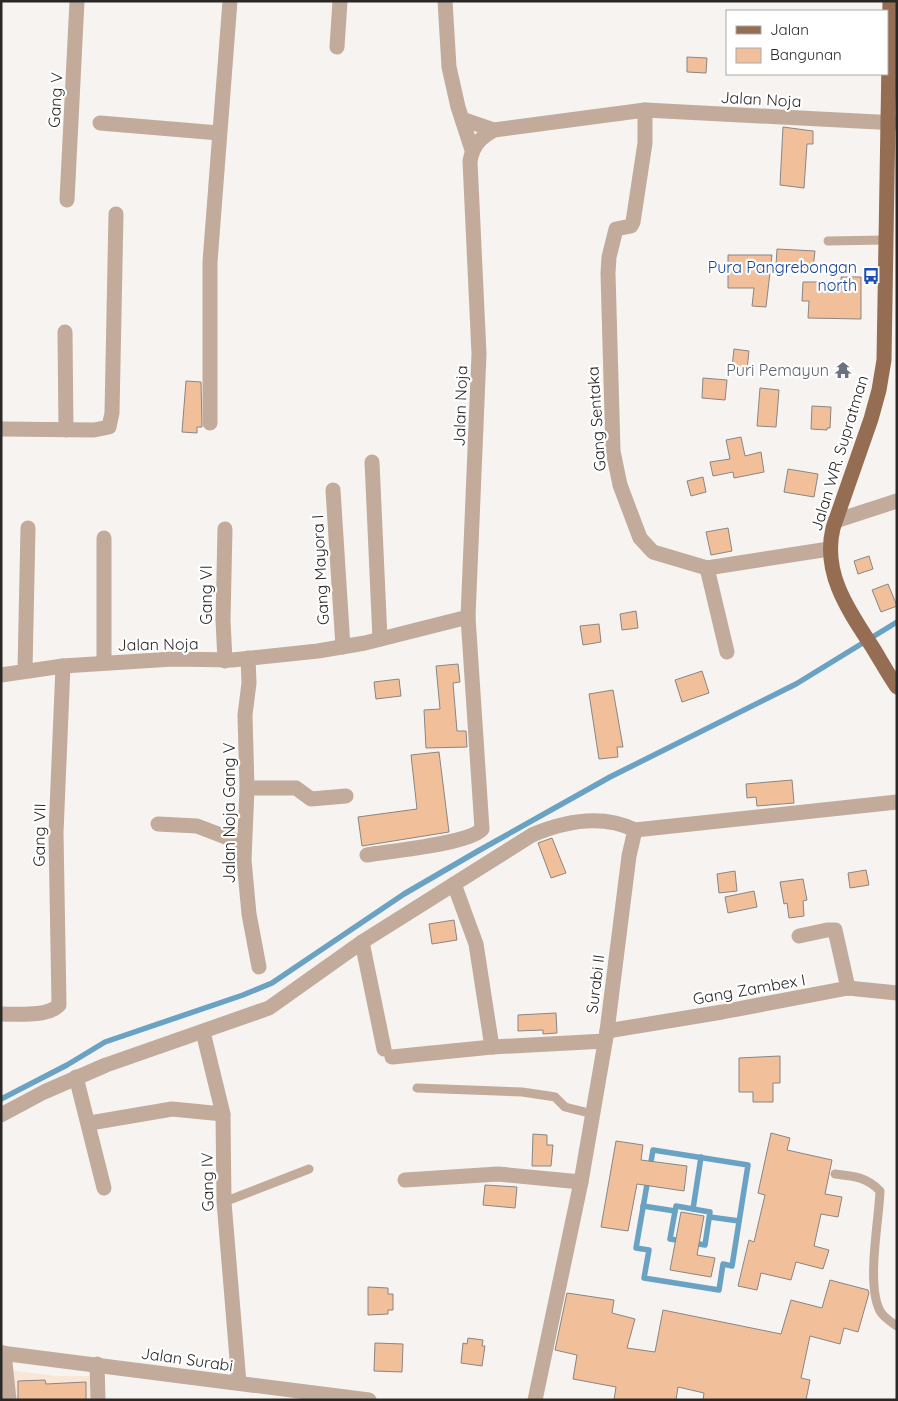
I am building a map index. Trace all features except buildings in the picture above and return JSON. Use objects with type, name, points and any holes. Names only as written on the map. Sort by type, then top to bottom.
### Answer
[{"type":"main road","name":"Jalan WR. Supratman","points":[[890,1],[892,123],[882,375],[866,434],[835,521],[829,549],[831,567],[840,592],[859,627],[897,687]]},
{"type":"street","name":"Gang V","points":[[67,200],[77,1]]},
{"type":"street","points":[[210,424],[210,262],[230,1]]},
{"type":"street","points":[[338,47],[340,1]]},
{"type":"street","points":[[445,1],[448,67],[472,150]]},
{"type":"street","name":"Jalan Noja","points":[[494,130],[645,110],[892,123]]},
{"type":"street","name":"Gang Sentaka","points":[[645,110],[645,143],[633,222],[631,226],[616,228],[609,257],[609,351],[613,451],[620,485],[640,538],[653,552],[708,568],[829,549]]},
{"type":"street","points":[[462,119],[494,130]]},
{"type":"street","points":[[100,123],[219,132]]},
{"type":"street","points":[[472,150],[484,136],[494,130]]},
{"type":"street","name":"Jalan Noja","points":[[1,675],[25,670],[63,666],[174,659],[225,661],[343,648],[468,618],[478,427],[479,354],[470,170],[472,150]]},
{"type":"street","points":[[1,428],[101,430],[109,427],[111,424],[116,214]]},
{"type":"street","points":[[65,332],[66,430]]},
{"type":"street","points":[[372,462],[380,639]]},
{"type":"street","name":"Gang Mayora I","points":[[333,490],[343,648]]},
{"type":"street","points":[[835,521],[897,501]]},
{"type":"street","points":[[25,670],[28,528]]},
{"type":"street","name":"Gang VI","points":[[225,529],[223,620],[225,661]]},
{"type":"street","points":[[104,538],[104,663]]},
{"type":"street","points":[[708,568],[727,652]]},
{"type":"street","points":[[367,854],[460,840],[478,834],[482,829],[468,618]]},
{"type":"street","name":"Jalan Noja Gang V","points":[[248,658],[249,683],[245,715],[247,788],[244,844],[245,881],[259,967]]},
{"type":"street","name":"Gang VII","points":[[1,1014],[42,1012],[52,1010],[58,1004],[56,842],[63,666]]},
{"type":"street","points":[[247,788],[296,788],[311,799],[346,796]]},
{"type":"street","points":[[1,1115],[76,1077],[276,1004],[362,942],[532,835],[548,829],[598,820],[616,822],[635,830],[897,802]]},
{"type":"street","points":[[158,824],[190,824],[244,844]]},
{"type":"street","name":"Surabi II","points":[[536,1400],[581,1182],[593,1114],[635,830]]},
{"type":"street","points":[[454,884],[476,944],[492,1047]]},
{"type":"street","points":[[800,936],[835,930],[848,988]]},
{"type":"street","name":"Gang Zambex I","points":[[362,942],[388,1053],[492,1047],[606,1036],[848,988],[897,993]]},
{"type":"street","name":"Gang IV","points":[[203,1032],[223,1114],[224,1202],[239,1383]]},
{"type":"street","points":[[76,1077],[90,1123],[104,1188]]},
{"type":"street","points":[[90,1123],[172,1109],[223,1114]]},
{"type":"street","points":[[405,1180],[498,1174],[581,1182]]},
{"type":"street","points":[[3,1353],[9,1400]]},
{"type":"street","name":"Jalan Surabi","points":[[3,1353],[239,1383],[313,1396],[369,1400]]},
{"type":"street","points":[[97,1364],[98,1400]]},
{"type":"lane","points":[[828,241],[886,240]]},
{"type":"lane","points":[[417,1088],[522,1092],[554,1097],[564,1107],[593,1114]]},
{"type":"lane","points":[[224,1202],[309,1169]]},
{"type":"lane","points":[[835,1174],[860,1177],[873,1183],[880,1191],[875,1232],[875,1296],[880,1312],[897,1326]]},
{"type":"shaded area","points":[[9,1370],[56,1376],[90,1376],[91,1400],[10,1400]]},
{"type":"waterway","points":[[1,1099],[67,1065],[105,1042],[243,995],[272,983],[404,894],[478,851],[610,777],[796,684],[897,622]]},
{"type":"waterway","points":[[653,1150],[748,1165],[732,1266],[723,1264],[719,1290],[644,1278],[649,1250],[636,1248],[653,1150]]},
{"type":"waterway","points":[[693,1209],[701,1157]]},
{"type":"waterway","points":[[643,1206],[675,1211]]},
{"type":"waterway","points":[[676,1206],[710,1212],[705,1245],[670,1239],[676,1206]]},
{"type":"waterway","points":[[710,1217],[739,1221]]},
{"type":"place","name":"Pura Pangrebongan north","points":[[871,276]]},
{"type":"place","name":"Puri Pemayun","points":[[843,370]]}]
